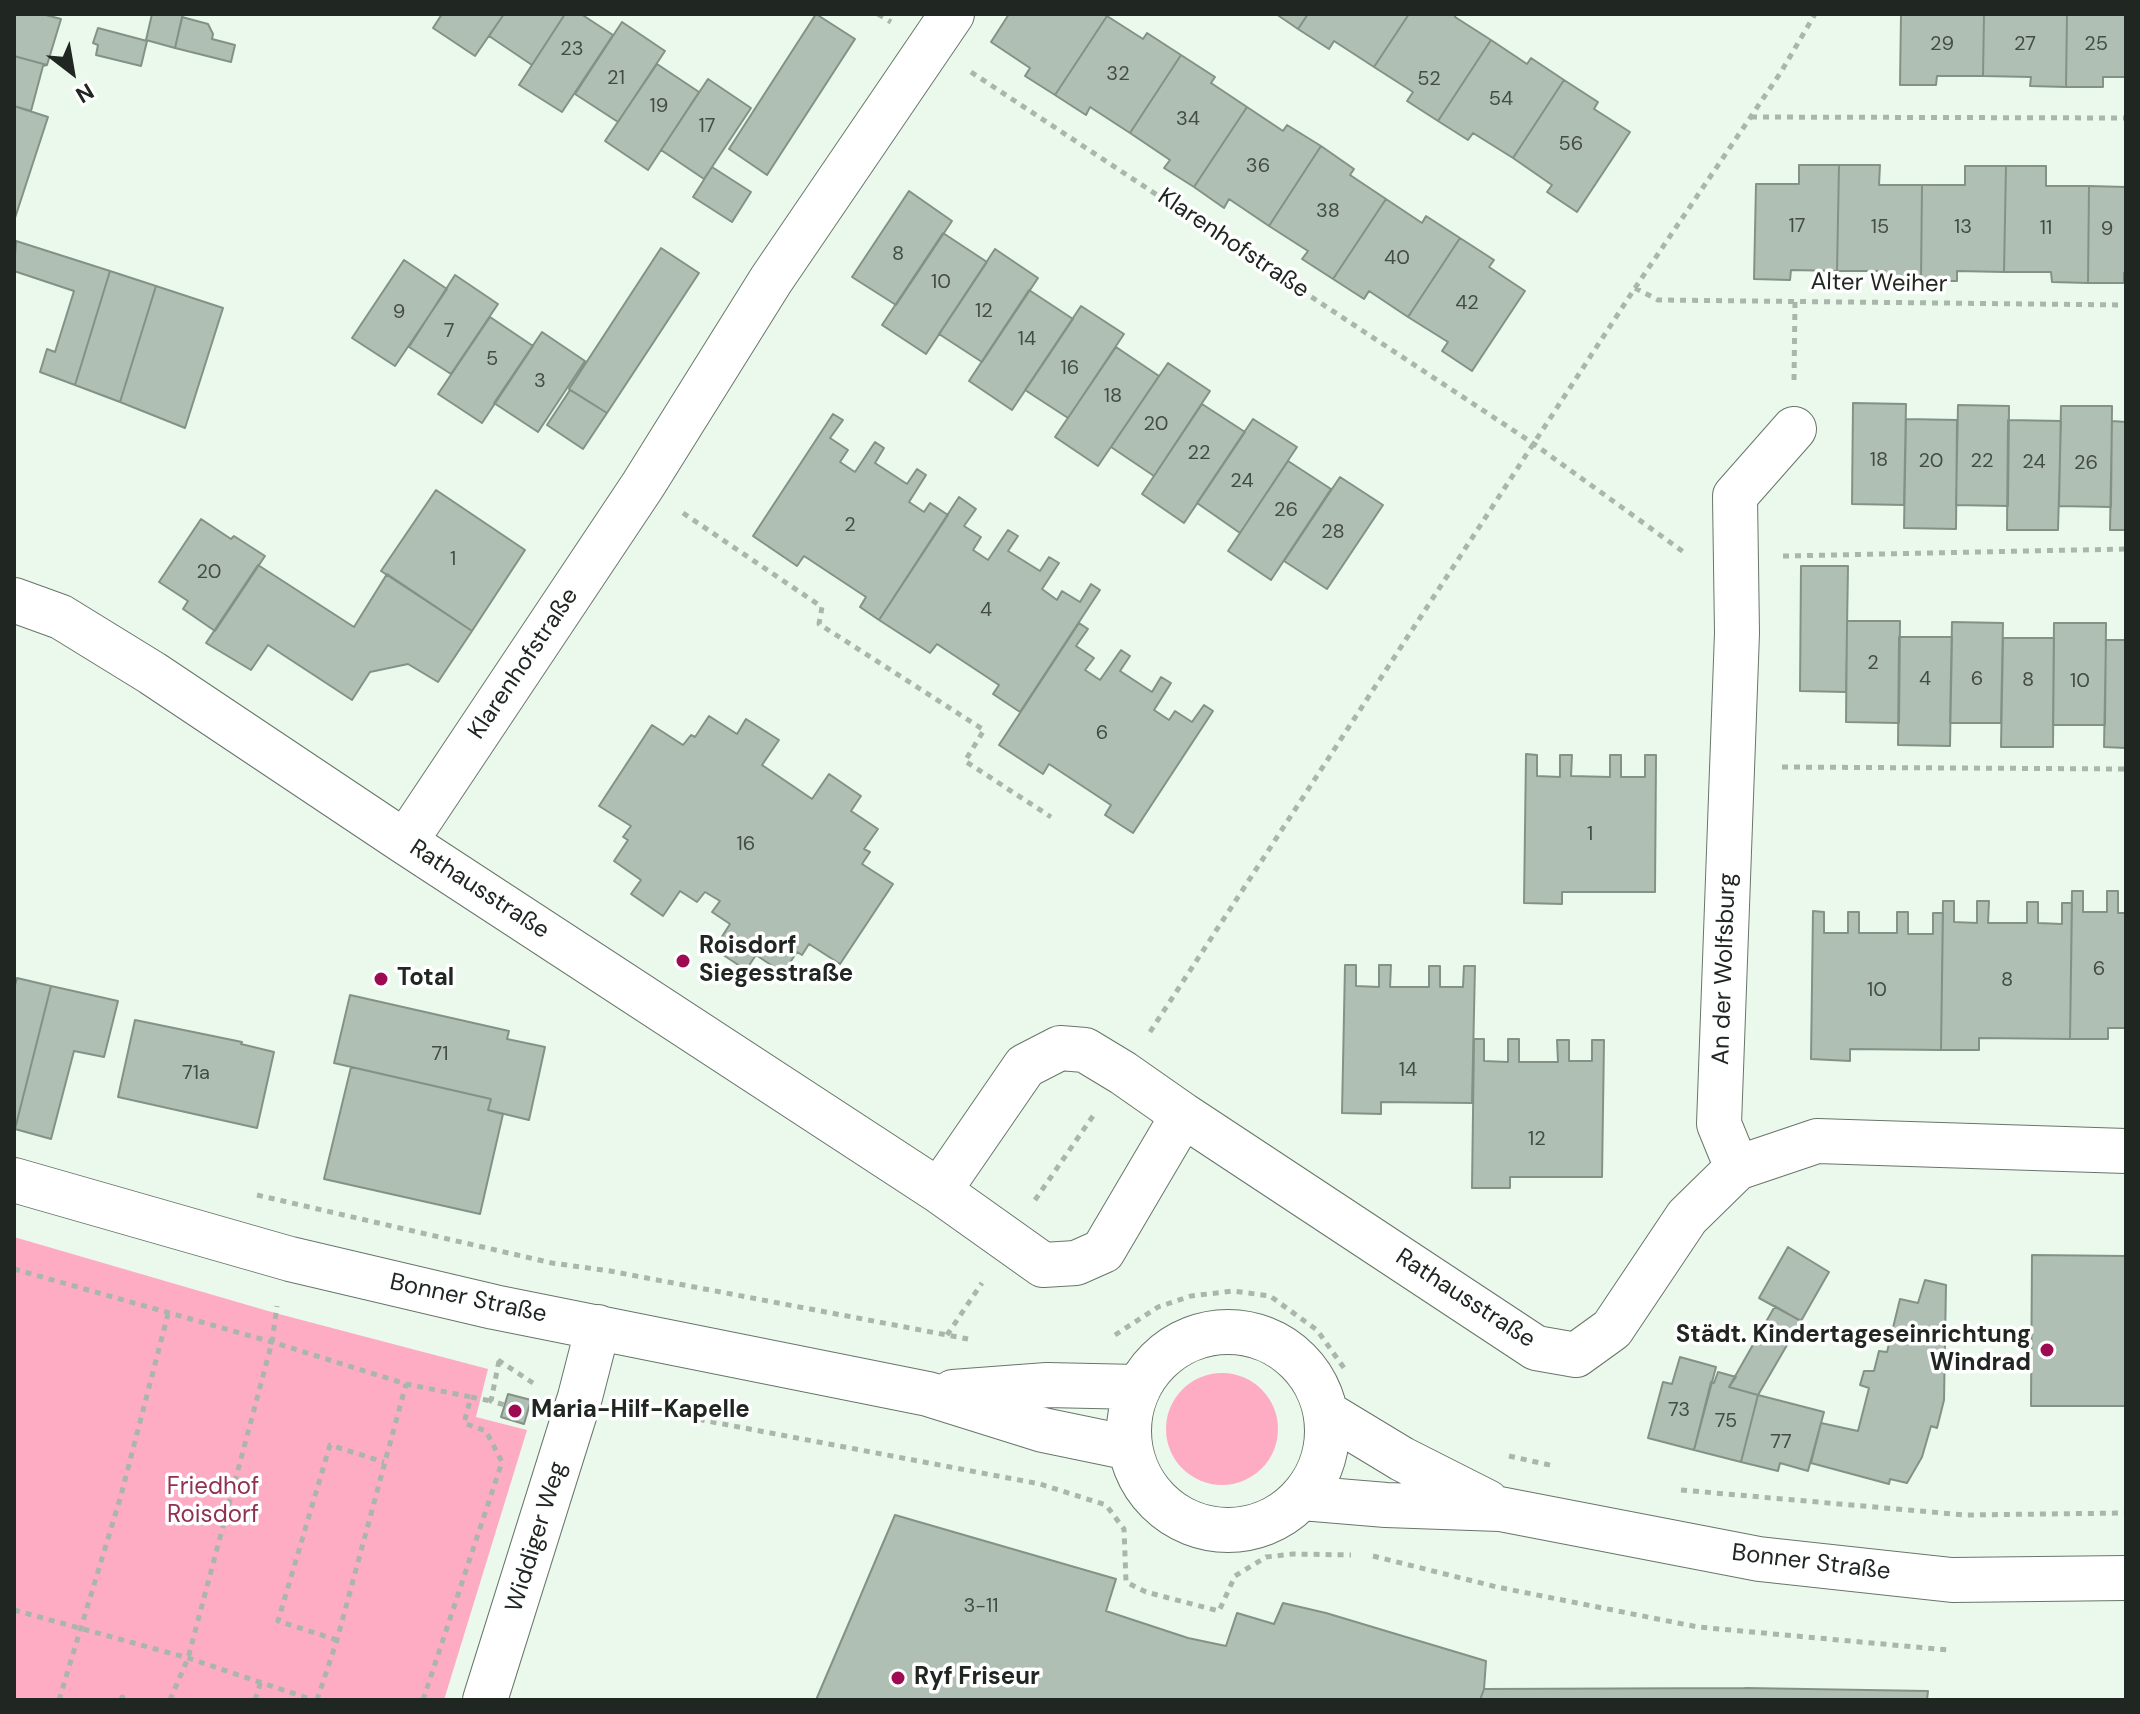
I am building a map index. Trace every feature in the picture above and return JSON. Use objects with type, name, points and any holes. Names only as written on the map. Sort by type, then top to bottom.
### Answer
[{"type":"street","name":"Klarenhofstraße","points":[[405,842],[643,485],[771,280],[941,31]]},
{"type":"street","name":"An der Wolfsburg","points":[[1737,1168],[1719,1124],[1738,574],[1735,496],[1794,429]]},
{"type":"street","name":"Rathausstraße","points":[[14,600],[61,617],[152,673],[939,1191],[1043,1265],[1076,1263],[1103,1251],[1183,1115]]},
{"type":"street","name":"Rathausstraße","points":[[939,1191],[1025,1066],[1060,1048],[1085,1050],[1536,1348],[1576,1355],[1612,1329],[1687,1217],[1737,1168],[1817,1141],[2126,1151]]},
{"type":"street","name":"Bonner Straße","points":[[14,1180],[290,1259],[494,1307],[928,1394],[1043,1430],[1130,1448]]},
{"type":"street","name":"Widdiger Weg","points":[[485,1700],[580,1397],[598,1327]]},
{"type":"street","points":[[1242,1332],[1281,1346],[1312,1375],[1326,1413],[1327,1444],[1318,1473],[1302,1498],[1273,1520],[1238,1530],[1200,1527],[1166,1509],[1149,1492],[1137,1471],[1130,1448],[1129,1417],[1138,1387],[1163,1354],[1200,1335],[1242,1332]]},
{"type":"street","name":"Bonner Straße","points":[[928,1394],[1047,1385],[1138,1387]]},
{"type":"street","name":"Bonner Straße","points":[[1326,1413],[1402,1459],[1500,1509]]},
{"type":"street","name":"Bonner Straße","points":[[1302,1498],[1500,1509],[1759,1559],[1952,1580],[2126,1578]]},
{"type":"path","name":"Klarenhofstraße","points":[[878,14],[941,31],[1014,99],[1534,444],[1738,574]]},
{"type":"path","points":[[505,1252],[947,1335],[1123,1073],[1635,288],[1751,117],[1815,14]]},
{"type":"path","points":[[1751,117],[2126,118]]},
{"type":"path","name":"Alter Weiher","points":[[1635,288],[1658,300],[2126,305]]},
{"type":"path","points":[[1794,429],[1795,301]]},
{"type":"path","points":[[643,485],[822,607],[819,624],[984,730],[965,761],[1051,817]]},
{"type":"path","points":[[1738,574],[2126,549]]},
{"type":"path","points":[[1733,767],[2126,769]]},
{"type":"path","points":[[170,1700],[188,1658],[272,1342],[275,1313],[290,1259]]},
{"type":"path","points":[[14,1269],[272,1342],[406,1384],[505,1405]]},
{"type":"path","points":[[1109,1340],[1158,1307],[1191,1296],[1233,1291],[1270,1296],[1317,1330],[1347,1372]]},
{"type":"path","points":[[59,1700],[120,1499],[168,1314]]},
{"type":"path","points":[[491,1401],[499,1360]]},
{"type":"path","points":[[14,1610],[188,1658],[315,1700],[337,1640],[406,1384]]},
{"type":"path","points":[[423,1700],[502,1462],[486,1431],[464,1423],[471,1397]]},
{"type":"path","points":[[580,1397],[1040,1484],[1106,1505],[1124,1529],[1126,1582],[1146,1592],[1219,1611],[1235,1576],[1266,1557],[1356,1555]]},
{"type":"path","points":[[337,1640],[278,1621],[330,1445],[384,1462]]},
{"type":"path","points":[[1505,1455],[1566,1468]]},
{"type":"path","points":[[1672,1490],[1965,1515],[2126,1513]]},
{"type":"path","points":[[1372,1556],[1497,1587],[1698,1627],[1948,1650]]},
{"type":"path","points":[[255,1700],[261,1681]]},
{"type":"path","points":[[121,1700],[122,1697],[130,1700]]},
{"type":"green space","name":"Friedhof Roisdorf","points":[[14,1237],[275,1313],[488,1369],[476,1417],[527,1430],[444,1700],[14,1700]]},
{"type":"green space","points":[[1222,1373],[1244,1377],[1262,1389],[1274,1407],[1278,1429],[1274,1451],[1262,1469],[1244,1481],[1222,1485],[1200,1481],[1182,1469],[1170,1451],[1166,1429],[1170,1407],[1182,1389],[1200,1377]]},
{"type":"building","points":[[14,14],[42,14],[61,19],[47,65],[14,56]]},
{"type":"building","points":[[152,14],[183,14],[175,48],[146,40]]},
{"type":"building","points":[[442,14],[504,14],[475,56],[433,28]]},
{"type":"building","points":[[504,14],[565,14],[532,65],[489,36]]},
{"type":"building","points":[[565,14],[581,14],[613,35],[562,112],[519,85]]},
{"type":"building","points":[[816,14],[855,39],[767,175],[729,149]]},
{"type":"building","points":[[1009,14],[1107,16],[1055,95],[1025,76],[1030,68],[991,42]]},
{"type":"building","points":[[1276,14],[1308,14],[1298,29]]},
{"type":"building","points":[[1308,14],[1409,14],[1374,67],[1334,41],[1329,49],[1298,29]]},
{"type":"building","points":[[1409,14],[1456,14],[1455,17],[1491,40],[1438,121],[1407,101],[1413,92],[1374,67]]},
{"type":"building","points":[[1901,14],[1984,14],[1983,76],[1937,76],[1936,85],[1900,85]]},
{"type":"building","points":[[1984,14],[2067,14],[2066,87],[2030,86],[2031,77],[1983,76]]},
{"type":"building","points":[[2067,14],[2126,14],[2126,77],[2103,77],[2103,87],[2066,87]]},
{"type":"building","points":[[1107,16],[1143,39],[1147,33],[1181,55],[1130,133],[1090,107],[1086,115],[1055,95]]},
{"type":"building","points":[[182,17],[208,24],[212,39],[235,45],[231,62],[175,48]]},
{"type":"building","points":[[622,22],[665,51],[618,122],[575,94]]},
{"type":"building","points":[[98,28],[147,41],[141,66],[96,55],[98,45],[93,43]]},
{"type":"building","points":[[1491,40],[1527,64],[1531,58],[1564,80],[1513,158],[1473,133],[1468,140],[1438,121]]},
{"type":"building","points":[[1181,55],[1215,77],[1211,83],[1247,107],[1194,187],[1164,168],[1170,160],[1130,133]]},
{"type":"building","points":[[14,56],[47,65],[43,66],[31,111],[14,106]]},
{"type":"building","points":[[657,64],[699,92],[648,170],[605,141]]},
{"type":"building","points":[[708,79],[751,108],[704,179],[661,150]]},
{"type":"building","points":[[1564,80],[1598,102],[1594,109],[1630,132],[1577,212],[1547,192],[1552,185],[1513,158]]},
{"type":"building","points":[[14,106],[48,117],[14,221]]},
{"type":"building","points":[[1247,107],[1283,131],[1287,125],[1321,146],[1269,226],[1229,199],[1224,208],[1194,187]]},
{"type":"building","points":[[1321,146],[1354,169],[1350,175],[1386,199],[1333,279],[1302,259],[1308,251],[1269,226]]},
{"type":"building","points":[[1799,165],[1839,165],[1837,271],[1791,270],[1790,280],[1754,279],[1756,184],[1799,184]]},
{"type":"building","points":[[1839,165],[1880,165],[1879,185],[1922,185],[1921,281],[1884,281],[1885,271],[1837,271]]},
{"type":"building","points":[[1965,166],[2006,166],[2004,272],[1957,271],[1957,281],[1921,281],[1922,185],[1965,185]]},
{"type":"building","points":[[2006,166],[2046,166],[2046,186],[2089,186],[2088,283],[2052,282],[2051,272],[2004,272]]},
{"type":"building","points":[[712,167],[751,192],[732,222],[693,197]]},
{"type":"building","points":[[2089,186],[2126,187],[2124,283],[2088,283]]},
{"type":"building","points":[[909,191],[952,221],[896,305],[852,277]]},
{"type":"building","points":[[1386,199],[1422,223],[1426,216],[1460,238],[1408,317],[1369,291],[1364,299],[1333,279]]},
{"type":"building","points":[[943,233],[987,262],[926,354],[882,325]]},
{"type":"building","points":[[1460,238],[1494,260],[1489,267],[1525,291],[1472,371],[1442,351],[1448,342],[1408,317]]},
{"type":"building","points":[[16,241],[110,271],[75,385],[40,372],[47,349],[55,352],[74,291],[14,271]]},
{"type":"building","points":[[661,248],[699,273],[607,413],[569,389]]},
{"type":"building","points":[[995,249],[1038,278],[982,362],[939,334]]},
{"type":"building","points":[[404,260],[447,289],[395,366],[352,338]]},
{"type":"building","points":[[110,271],[156,286],[120,402],[75,385]]},
{"type":"building","points":[[455,275],[498,304],[451,374],[409,347]]},
{"type":"building","points":[[156,286],[223,308],[185,428],[120,402]]},
{"type":"building","points":[[1029,290],[1073,319],[1012,410],[969,381]]},
{"type":"building","points":[[1081,306],[1124,334],[1068,418],[1025,390]]},
{"type":"building","points":[[490,317],[533,346],[482,423],[438,394]]},
{"type":"building","points":[[542,332],[585,361],[538,432],[494,403]]},
{"type":"building","points":[[1116,347],[1159,376],[1098,466],[1055,437]]},
{"type":"building","points":[[1168,363],[1210,391],[1154,476],[1111,447]]},
{"type":"building","points":[[570,390],[607,413],[583,449],[547,425]]},
{"type":"building","points":[[1853,403],[1906,404],[1904,505],[1852,504]]},
{"type":"building","points":[[1202,404],[1245,432],[1184,523],[1142,494]]},
{"type":"building","points":[[1958,405],[2009,406],[2008,506],[1956,505]]},
{"type":"building","points":[[2061,406],[2112,406],[2111,507],[2059,506]]},
{"type":"building","points":[[833,414],[843,420],[830,438],[848,450],[840,462],[855,472],[875,442],[884,448],[875,463],[907,484],[917,469],[926,475],[909,502],[924,512],[930,503],[948,515],[879,620],[860,607],[866,597],[804,556],[797,566],[753,536]]},
{"type":"building","points":[[1253,419],[1297,447],[1240,533],[1197,503]]},
{"type":"building","points":[[1906,419],[1957,420],[1956,529],[1904,528]]},
{"type":"building","points":[[2008,420],[2061,421],[2058,530],[2007,530]]},
{"type":"building","points":[[2112,421],[2126,422],[2126,530],[2110,530]]},
{"type":"building","points":[[1288,461],[1331,489],[1271,580],[1228,551]]},
{"type":"building","points":[[1340,477],[1383,505],[1327,589],[1284,561]]},
{"type":"building","points":[[436,490],[525,550],[472,631],[381,571]]},
{"type":"building","points":[[959,497],[976,509],[964,526],[981,537],[973,550],[988,560],[1008,530],[1018,536],[1008,551],[1040,571],[1049,557],[1059,563],[1042,589],[1057,600],[1062,591],[1080,602],[1091,584],[1100,590],[1020,712],[993,694],[999,685],[937,644],[930,653],[879,620]]},
{"type":"building","points":[[201,519],[265,556],[215,631],[183,609],[188,601],[159,582]]},
{"type":"building","points":[[258,565],[354,627],[387,574],[472,631],[438,682],[408,664],[370,672],[352,700],[268,645],[251,670],[206,643]]},
{"type":"building","points":[[1801,566],[1848,566],[1846,692],[1800,691]]},
{"type":"building","points":[[1847,621],[1900,621],[1899,723],[1846,722]]},
{"type":"building","points":[[1952,622],[2003,623],[2001,723],[1950,723]]},
{"type":"building","points":[[1079,623],[1088,629],[1076,646],[1094,658],[1085,670],[1100,680],[1121,650],[1130,656],[1120,671],[1152,692],[1161,677],[1171,683],[1154,710],[1169,720],[1175,711],[1192,722],[1204,705],[1213,711],[1133,833],[1105,815],[1111,805],[1049,764],[1043,774],[999,745]]},
{"type":"building","points":[[2054,623],[2106,623],[2105,725],[2053,725]]},
{"type":"building","points":[[1899,637],[1952,637],[1950,746],[1898,745]]},
{"type":"building","points":[[2003,638],[2054,638],[2053,747],[2001,747]]},
{"type":"building","points":[[2106,640],[2126,640],[2126,748],[2104,747]]},
{"type":"building","points":[[709,716],[737,734],[746,719],[779,740],[762,765],[812,799],[829,774],[861,796],[851,811],[878,829],[864,849],[870,852],[862,864],[893,884],[840,964],[809,944],[802,955],[797,952],[783,973],[756,955],[746,970],[714,949],[730,924],[712,912],[720,901],[705,892],[697,902],[680,891],[663,916],[631,894],[641,880],[614,861],[628,840],[623,837],[631,826],[599,806],[652,725],[683,745],[691,735],[695,737]]},
{"type":"building","points":[[1526,754],[1537,755],[1537,776],[1560,777],[1560,755],[1572,755],[1571,776],[1610,777],[1610,755],[1621,755],[1621,777],[1645,777],[1645,755],[1656,755],[1655,892],[1562,892],[1562,904],[1524,903]]},
{"type":"building","points":[[2072,891],[2083,891],[2083,912],[2107,912],[2107,891],[2118,891],[2118,913],[2126,913],[2126,1028],[2108,1028],[2108,1039],[2070,1039]]},
{"type":"building","points":[[1943,901],[1954,901],[1954,922],[1977,923],[1977,901],[1989,901],[1988,923],[2027,923],[2027,902],[2038,902],[2038,923],[2062,924],[2062,903],[2072,903],[2070,1039],[1979,1038],[1979,1050],[1941,1050]]},
{"type":"building","points":[[1813,911],[1824,912],[1824,933],[1848,933],[1848,912],[1859,912],[1859,933],[1897,933],[1897,912],[1908,912],[1908,934],[1933,934],[1933,913],[1943,913],[1941,1050],[1850,1049],[1850,1061],[1811,1059]]},
{"type":"building","points":[[1345,965],[1356,965],[1356,986],[1379,987],[1379,965],[1391,965],[1390,987],[1429,987],[1429,966],[1440,966],[1440,987],[1463,987],[1464,966],[1475,966],[1472,1103],[1381,1102],[1381,1114],[1342,1113]]},
{"type":"building","points":[[17,978],[51,986],[15,1129],[14,989]]},
{"type":"building","points":[[51,986],[118,1001],[104,1057],[74,1051],[51,1139],[15,1129]]},
{"type":"building","points":[[350,995],[509,1031],[507,1039],[545,1047],[529,1120],[488,1110],[491,1099],[334,1063]]},
{"type":"building","points":[[135,1020],[242,1042],[274,1052],[257,1128],[118,1097]]},
{"type":"building","points":[[1474,1039],[1484,1039],[1484,1061],[1508,1062],[1508,1039],[1519,1039],[1519,1062],[1558,1062],[1557,1040],[1569,1040],[1569,1061],[1592,1061],[1592,1040],[1604,1040],[1602,1177],[1510,1177],[1510,1188],[1472,1188]]},
{"type":"building","points":[[351,1067],[491,1099],[488,1110],[503,1114],[480,1214],[324,1179]]},
{"type":"building","points":[[1788,1247],[1829,1272],[1801,1321],[1759,1298]]},
{"type":"building","points":[[2032,1255],[2126,1256],[2126,1406],[2031,1406]]},
{"type":"building","points":[[1925,1280],[1946,1285],[1944,1400],[1937,1428],[1931,1426],[1922,1457],[1907,1483],[1890,1479],[1889,1484],[1811,1463],[1821,1423],[1858,1431],[1869,1388],[1860,1385],[1864,1371],[1874,1371],[1879,1351],[1887,1352],[1900,1299],[1918,1303]]},
{"type":"building","points":[[1775,1306],[1801,1321],[1758,1395],[1729,1387]]},
{"type":"building","points":[[1680,1357],[1716,1367],[1694,1450],[1648,1438],[1663,1382],[1672,1384]]},
{"type":"building","points":[[1718,1372],[1736,1377],[1729,1387],[1758,1395],[1741,1462],[1694,1450],[1711,1382],[1714,1383]]},
{"type":"building","name":"Maria-Hilf-Kapelle","points":[[508,1394],[531,1400],[524,1424],[501,1417]]},
{"type":"building","points":[[1758,1395],[1824,1412],[1808,1471],[1780,1463],[1778,1471],[1741,1462]]},
{"type":"building","points":[[895,1515],[1116,1579],[1106,1611],[1188,1638],[1226,1646],[1237,1613],[1274,1624],[1283,1603],[1486,1661],[1484,1689],[1480,1700],[816,1700]]},
{"type":"building","points":[[1484,1689],[1928,1691],[1927,1700],[1480,1700]]},
{"type":"place","name":"Roisdorf Siegesstraße","points":[[683,961]]},
{"type":"place","name":"Total","points":[[381,979]]},
{"type":"place","name":"Städt. Kindertageseinrichtung Windrad","points":[[2047,1350]]},
{"type":"place","name":"Maria-Hilf-Kapelle","points":[[515,1411]]},
{"type":"place","name":"Ryf Friseur","points":[[898,1678]]}]
